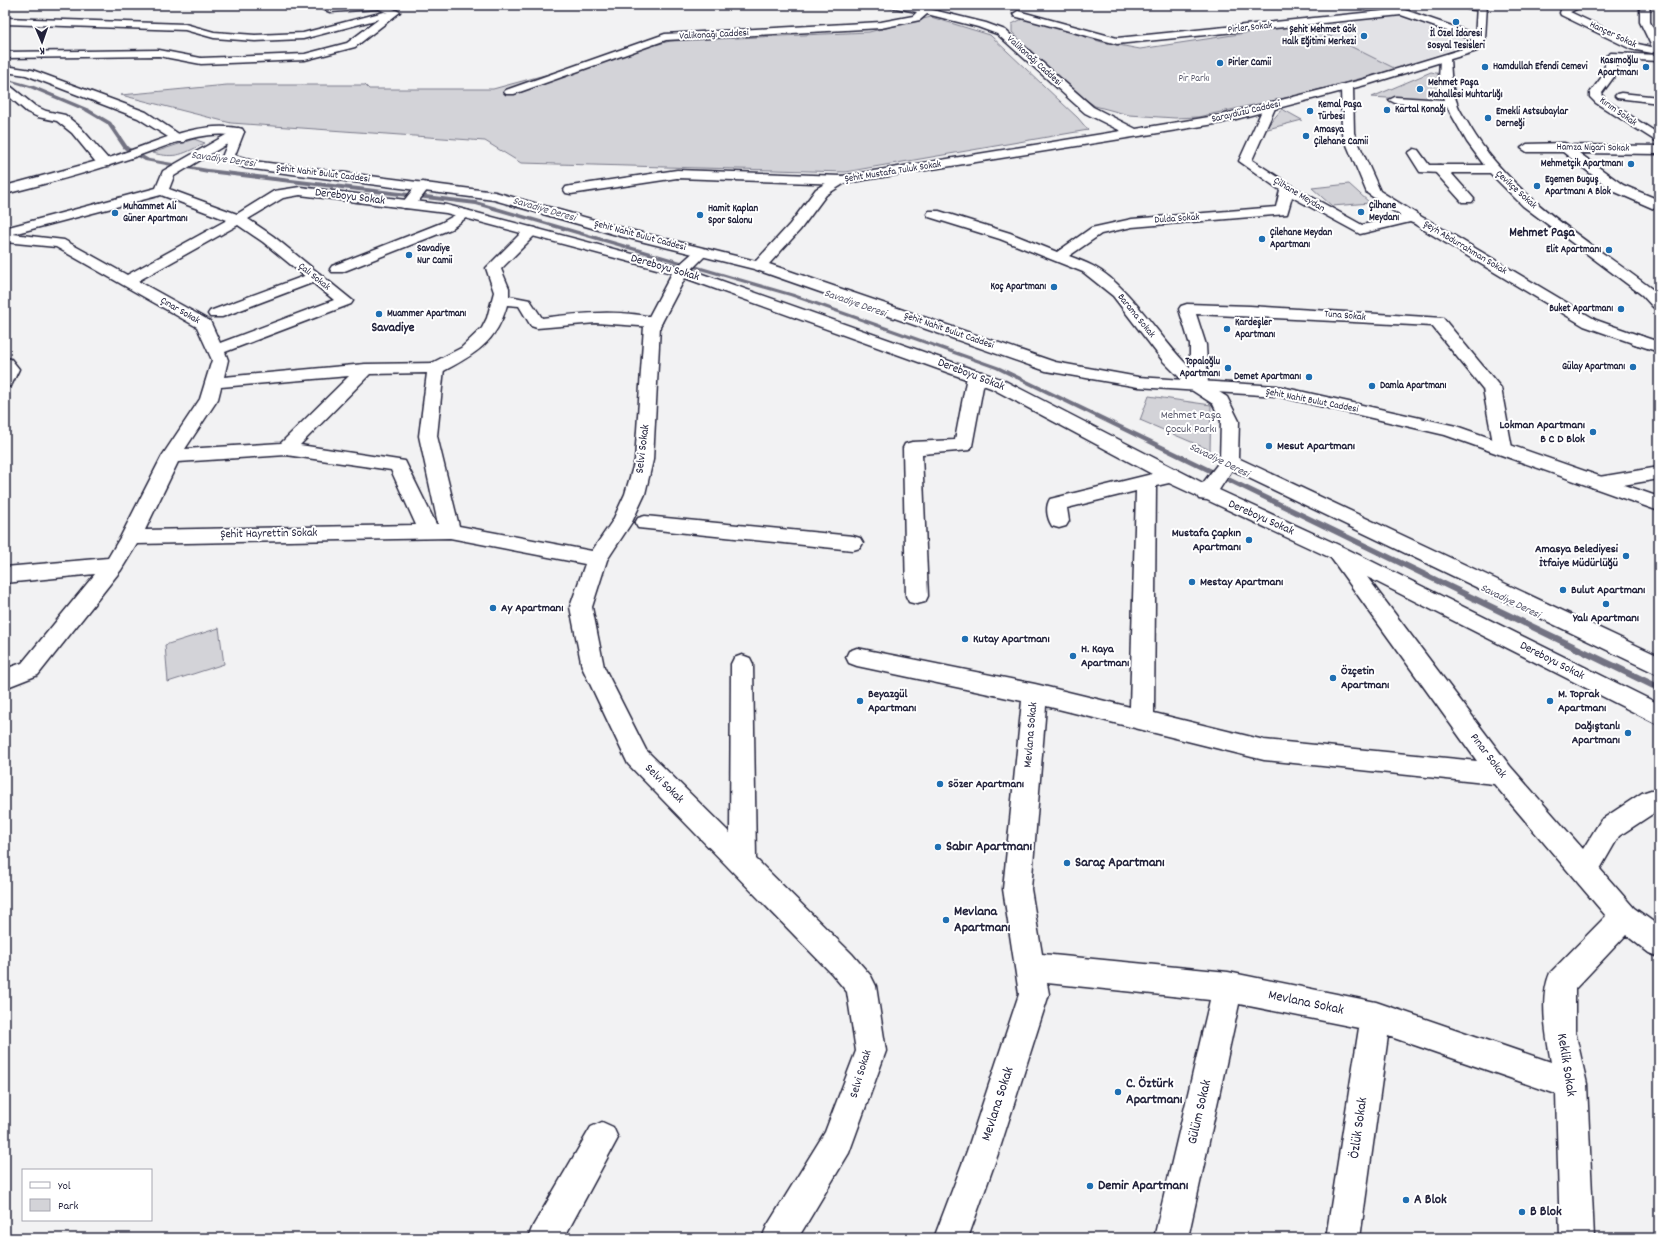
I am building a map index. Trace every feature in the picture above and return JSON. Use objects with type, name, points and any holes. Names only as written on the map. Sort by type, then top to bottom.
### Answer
[{"type":"street","points":[[318,5],[330,9],[380,6],[395,12]]},
{"type":"street","name":"Valikonağı Caddesi","points":[[893,5],[928,8],[982,25],[1009,23],[1089,110],[1134,133]]},
{"type":"street","points":[[1009,23],[1029,5]]},
{"type":"street","points":[[1464,5],[1482,6],[1480,39]]},
{"type":"street","name":"Hançer Sokak","points":[[1581,5],[1565,9],[1565,13],[1635,47],[1659,51]]},
{"type":"street","points":[[1645,5],[1645,22],[1659,51]]},
{"type":"street","name":"Valikonağı Caddesi","points":[[510,92],[665,37],[881,25],[916,18],[928,8]]},
{"type":"street","points":[[5,21],[185,27],[214,35],[255,38],[303,36],[395,12]]},
{"type":"street","points":[[5,55],[159,53],[201,61],[306,57],[350,45],[395,12]]},
{"type":"street","name":"Pirler Sokak","points":[[1009,23],[1117,42],[1402,12],[1480,39]]},
{"type":"street","name":"Saraydüzü Caddesi","points":[[969,160],[1221,119],[1347,87],[1445,58],[1473,48],[1480,39]]},
{"type":"street","name":"Kırım Sokak","points":[[1659,58],[1611,56],[1610,74],[1596,93],[1596,97],[1659,139]]},
{"type":"street","name":"Çevikçe Sokak","points":[[1445,58],[1445,80],[1451,104],[1472,142],[1493,169],[1528,203],[1637,285],[1659,304]]},
{"type":"street","points":[[5,69],[28,72],[142,115],[180,139]]},
{"type":"street","points":[[5,86],[31,109],[61,118],[110,161]]},
{"type":"street","name":"Şeyh Abdurrahman Sokak","points":[[1347,87],[1348,133],[1374,193],[1590,323],[1659,347]]},
{"type":"street","points":[[1622,96],[1659,100]]},
{"type":"street","points":[[1395,100],[1451,104]]},
{"type":"street","name":"Çilhane Meydan","points":[[1270,106],[1245,161],[1287,190],[1360,230],[1417,220]]},
{"type":"street","points":[[5,190],[110,161],[203,132],[227,129],[238,132]]},
{"type":"street","points":[[5,232],[162,191],[168,174],[238,132]]},
{"type":"street","name":"Şehit Nahit Bulut Caddesi","points":[[238,132],[228,157],[251,165],[422,188],[495,196],[625,233],[759,266],[1052,366],[1138,382],[1277,391],[1450,430],[1659,504]]},
{"type":"street","points":[[1564,147],[1618,188],[1656,204],[1659,208]]},
{"type":"street","name":"Hamza Nigari Sokak","points":[[1527,148],[1564,147],[1659,150]]},
{"type":"street","points":[[1414,153],[1426,169],[1493,169]]},
{"type":"street","name":"Şehit Mustafa Tuluk Sokak","points":[[759,266],[795,227],[821,192],[841,180],[969,160]]},
{"type":"street","points":[[1440,169],[1467,199]]},
{"type":"street","points":[[571,190],[677,174],[841,180]]},
{"type":"street","points":[[410,203],[422,188]]},
{"type":"street","name":"Dulda Sokak","points":[[1059,257],[1096,232],[1132,223],[1282,211],[1287,190]]},
{"type":"street","name":"Çalı Sokak","points":[[162,191],[238,219],[268,238],[345,301],[216,350]]},
{"type":"street","name":"Dereboyu Sokak","points":[[127,281],[238,219],[279,194],[300,191],[410,203],[447,210],[531,231],[681,272],[997,384],[1171,476],[1208,490],[1336,552],[1659,715]]},
{"type":"street","points":[[337,269],[446,226],[464,214]]},
{"type":"street","name":"Barama Sokak","points":[[934,214],[1005,236],[1088,269],[1118,293],[1169,357],[1199,387],[1221,401],[1230,421],[1229,461]]},
{"type":"street","points":[[213,383],[365,369],[436,368],[464,354],[486,336],[496,321],[500,301],[501,288],[494,275],[493,268],[531,231]]},
{"type":"street","name":"Çınar Sokak","points":[[5,238],[59,243],[204,324],[216,350],[220,360],[209,399],[171,456],[131,537]]},
{"type":"street","name":"Selvi Sokak","points":[[702,252],[681,272],[652,326],[644,460],[635,494],[622,522],[597,559],[581,607],[594,667],[637,757],[861,986],[871,1051],[838,1142],[779,1238]]},
{"type":"street","points":[[216,314],[315,277]]},
{"type":"street","points":[[1637,285],[1659,286]]},
{"type":"street","points":[[500,301],[520,300],[528,306],[537,324],[572,318],[608,317],[654,322]]},
{"type":"street","name":"Tuna Sokak","points":[[1199,387],[1198,345],[1187,309],[1308,313],[1391,320],[1437,322],[1492,388],[1503,448]]},
{"type":"street","points":[[5,363],[11,369],[5,382]]},
{"type":"street","points":[[436,368],[428,436],[450,531]]},
{"type":"street","points":[[286,449],[365,369]]},
{"type":"street","points":[[917,596],[912,448],[963,446],[976,376]]},
{"type":"street","points":[[171,456],[286,449],[398,465],[429,531]]},
{"type":"street","points":[[1208,490],[1229,461],[1659,666]]},
{"type":"street","points":[[1599,482],[1659,472]]},
{"type":"street","points":[[1058,522],[1057,504],[1171,476]]},
{"type":"street","points":[[1142,720],[1146,482]]},
{"type":"street","points":[[645,523],[853,543]]},
{"type":"street","name":"Şehit Hayrettin Sokak","points":[[131,537],[450,531],[597,559]]},
{"type":"street","points":[[5,679],[30,669],[114,565],[131,537]]},
{"type":"street","name":"Pınar Sokak","points":[[1336,552],[1501,774],[1624,918],[1659,943]]},
{"type":"street","points":[[5,575],[114,565]]},
{"type":"street","points":[[857,657],[1035,694],[1264,750],[1368,762],[1501,774]]},
{"type":"street","points":[[742,664],[743,864]]},
{"type":"street","name":"Mevlana Sokak","points":[[951,1238],[982,1152],[1034,994],[1031,967],[1017,889],[1035,694]]},
{"type":"street","points":[[1584,872],[1610,828],[1651,801],[1659,802]]},
{"type":"street","name":"Keklik Sokak","points":[[1577,1238],[1571,1084],[1560,1031],[1560,983],[1624,918]]},
{"type":"street","name":"Mevlana Sokak","points":[[1031,967],[1228,987],[1376,1018],[1571,1084]]},
{"type":"street","name":"Gülüm Sokak","points":[[1171,1238],[1228,987]]},
{"type":"street","name":"Özlük Sokak","points":[[1343,1238],[1376,1018]]},
{"type":"street","points":[[545,1238],[602,1138]]},
{"type":"shaded area","points":[[1391,14],[1471,42],[1396,69],[1306,24]]},
{"type":"green space","points":[[931,17],[990,35],[1078,118],[1088,130],[845,172],[521,163],[485,141],[231,123],[121,95],[227,85],[365,85],[369,89],[493,89],[670,41],[869,32]]},
{"type":"green space","name":"Pir Parkı","points":[[1024,18],[1102,42],[1140,49],[1306,24],[1396,69],[1299,95],[1198,117],[1175,118],[1129,115],[1095,106],[1070,89],[1012,32],[1012,24]]},
{"type":"green space","points":[[1431,72],[1441,74],[1447,102],[1372,97]]},
{"type":"green space","points":[[1282,109],[1302,120],[1264,130]]},
{"type":"green space","points":[[194,139],[205,143],[180,154],[168,156],[152,153]]},
{"type":"green space","points":[[1349,184],[1370,203],[1332,206],[1312,188]]},
{"type":"green space","name":"Mehmet Paşa Çocuk Parkı","points":[[1149,396],[1211,405],[1210,450],[1140,420]]},
{"type":"green space","points":[[219,628],[224,664],[168,682],[165,645]]},
{"type":"waterway","name":"Savadiye Deresi","points":[[5,79],[32,87],[87,110],[109,123],[126,148],[147,160],[208,171],[476,203],[792,295],[998,368],[1659,688]]},
{"type":"place","name":"İl Özel İdaresi Sosyal Tesisleri","points":[[1456,22]]},
{"type":"place","name":"Şehit Mehmet Gök Halk Eğitimi Merkezi","points":[[1364,36]]},
{"type":"place","name":"Pirler Camii","points":[[1220,63]]},
{"type":"place","name":"Hamdullah Efendi Cemevi","points":[[1485,67]]},
{"type":"place","name":"Kasımoğlu Apartmanı","points":[[1646,67]]},
{"type":"place","name":"Mehmet Paşa Mahallesi Muhtarlığı","points":[[1420,89]]},
{"type":"place","name":"Kartal Konağı","points":[[1387,110]]},
{"type":"place","name":"Kemal Paşa Türbesi","points":[[1310,111]]},
{"type":"place","name":"Emekli Astsubaylar Derneği","points":[[1488,118]]},
{"type":"place","name":"Amasya Çilehane Camii","points":[[1306,136]]},
{"type":"place","name":"Mehmetçik Apartmanı","points":[[1631,164]]},
{"type":"place","name":"Egemen Buguş Apartmanı A Blok","points":[[1537,186]]},
{"type":"place","name":"Çilhane Meydanı","points":[[1361,212]]},
{"type":"place","name":"Muhammet Ali Güner Apartmanı","points":[[115,213]]},
{"type":"place","name":"Hamit Kaplan Spor Salonu","points":[[700,215]]},
{"type":"place","name":"Çilehane Meydan Apartmanı","points":[[1262,239]]},
{"type":"place","name":"Elit Apartmanı","points":[[1609,250]]},
{"type":"place","name":"Savadiye Nur Camii","points":[[409,255]]},
{"type":"place","name":"Koç Apartmanı","points":[[1054,287]]},
{"type":"place","name":"Buket Apartmanı","points":[[1621,309]]},
{"type":"place","name":"Muammer Apartmanı","points":[[379,314]]},
{"type":"place","name":"Kardeşler Apartmanı","points":[[1227,329]]},
{"type":"place","name":"Gülay Apartmanı","points":[[1633,367]]},
{"type":"place","name":"Topaloğlu Apartmanı","points":[[1228,368]]},
{"type":"place","name":"Demet Apartmanı","points":[[1309,377]]},
{"type":"place","name":"Damla Apartmanı","points":[[1372,386]]},
{"type":"place","name":"Lokman Apartmanı B C D Blok","points":[[1593,432]]},
{"type":"place","name":"Mesut Apartmanı","points":[[1269,446]]},
{"type":"place","name":"Mustafa Çapkın Apartmanı","points":[[1249,540]]},
{"type":"place","name":"Amasya Belediyesi İtfaiye Müdürlüğü","points":[[1626,556]]},
{"type":"place","name":"Mestay Apartmanı","points":[[1192,582]]},
{"type":"place","name":"Bulut Apartmanı","points":[[1563,590]]},
{"type":"place","name":"Yalı Apartmanı","points":[[1606,604]]},
{"type":"place","name":"Ay Apartmanı","points":[[493,608]]},
{"type":"place","name":"Kutay Apartmanı","points":[[965,639]]},
{"type":"place","name":"H. Kaya Apartmanı","points":[[1073,656]]},
{"type":"place","name":"Özçetin Apartmanı","points":[[1333,678]]},
{"type":"place","name":"Beyazgül Apartmanı","points":[[860,701]]},
{"type":"place","name":"M. Toprak Apartmanı","points":[[1550,701]]},
{"type":"place","name":"Dağıştanlı Apartmanı","points":[[1628,733]]},
{"type":"place","name":"Sözer Apartmanı","points":[[940,784]]},
{"type":"place","name":"Sabır Apartmanı","points":[[938,847]]},
{"type":"place","name":"Saraç Apartmanı","points":[[1067,863]]},
{"type":"place","name":"Mevlana Apartmanı","points":[[946,920]]},
{"type":"place","name":"C. Öztürk Apartmanı","points":[[1118,1092]]},
{"type":"place","name":"Demir Apartmanı","points":[[1090,1186]]},
{"type":"place","name":"A Blok","points":[[1406,1200]]},
{"type":"place","name":"B Blok","points":[[1522,1212]]},
{"type":"district","name":"Mehmet Paşa","points":[[1542,233]]},
{"type":"district","name":"Savadiye","points":[[393,328]]}]
